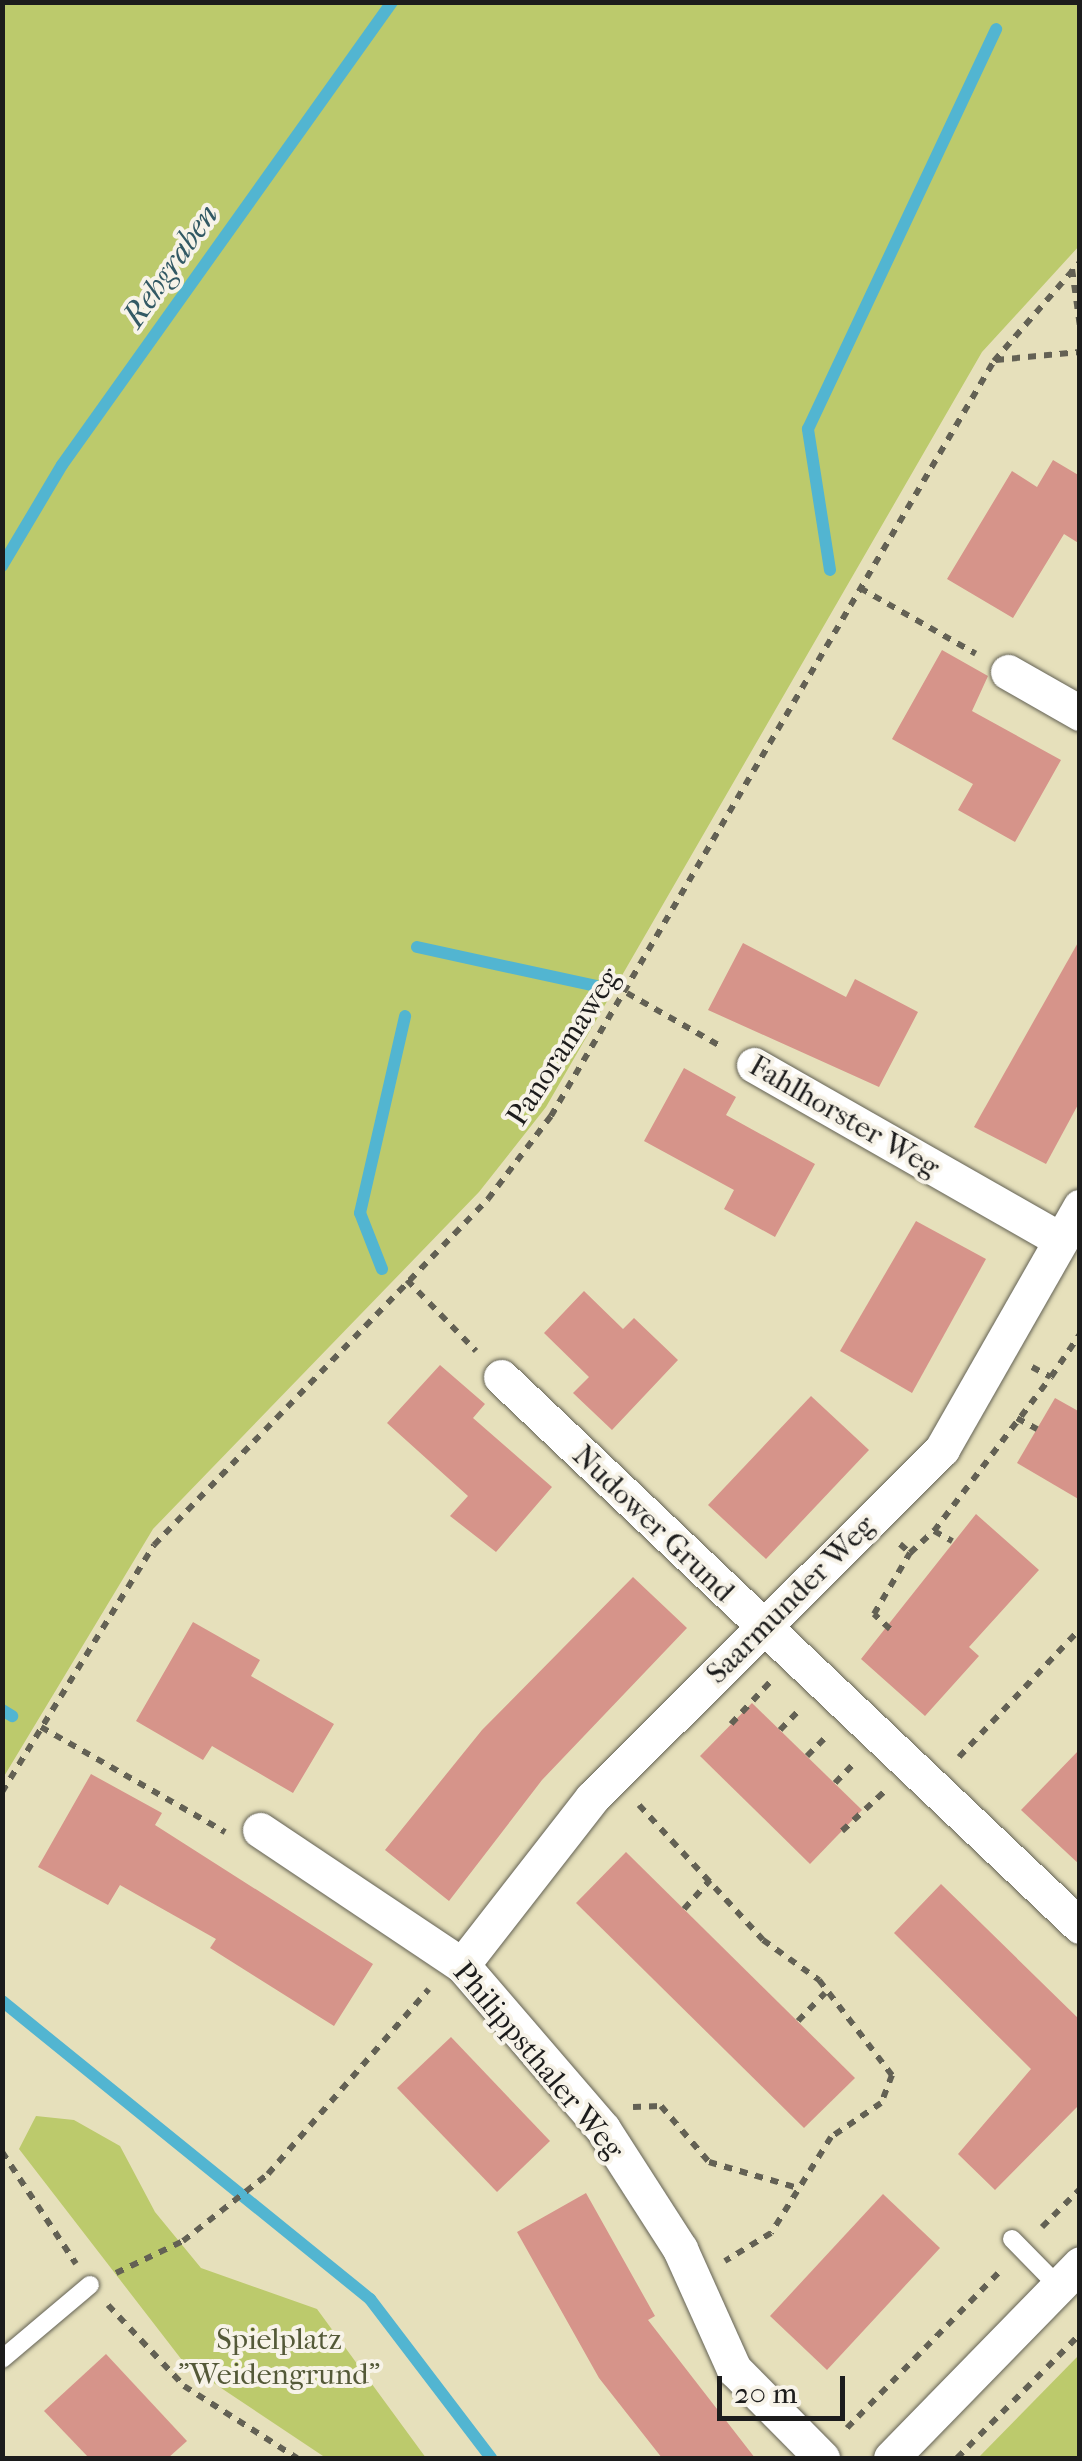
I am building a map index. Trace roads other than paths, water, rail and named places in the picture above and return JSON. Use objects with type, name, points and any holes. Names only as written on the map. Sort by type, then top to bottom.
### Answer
[{"type":"street","points":[[1008,672],[1080,713]]},
{"type":"street","name":"Fahlhorster Weg","points":[[754,1066],[1062,1240]]},
{"type":"street","name":"Saarmunder Weg","points":[[462,1965],[612,1778],[942,1449],[1080,1207]]},
{"type":"street","name":"Nudower Grund","points":[[501,1376],[762,1630],[1080,1926]]},
{"type":"street","name":"Philippsthaler Weg","points":[[260,1830],[462,1965],[603,2129],[692,2275],[734,2369],[821,2457]]},
{"type":"street","points":[[891,2458],[1069,2275]]},
{"type":"lane","points":[[1017,2244],[1069,2275]]},
{"type":"lane","points":[[2,2359],[90,2285]]},
{"type":"waterway","name":"Rehgraben","points":[[2,566],[62,465],[392,2]]},
{"type":"waterway","points":[[830,570],[808,429],[996,29]]},
{"type":"waterway","points":[[417,947],[596,986]]},
{"type":"waterway","points":[[382,1269],[360,1213],[405,1016]]},
{"type":"waterway","points":[[2,1710],[12,1716]]},
{"type":"waterway","points":[[2,2001],[370,2299],[491,2458]]},
{"type":"park label","name":"Spielplatz \"Weidengrund\"","points":[[279,2357]]}]
